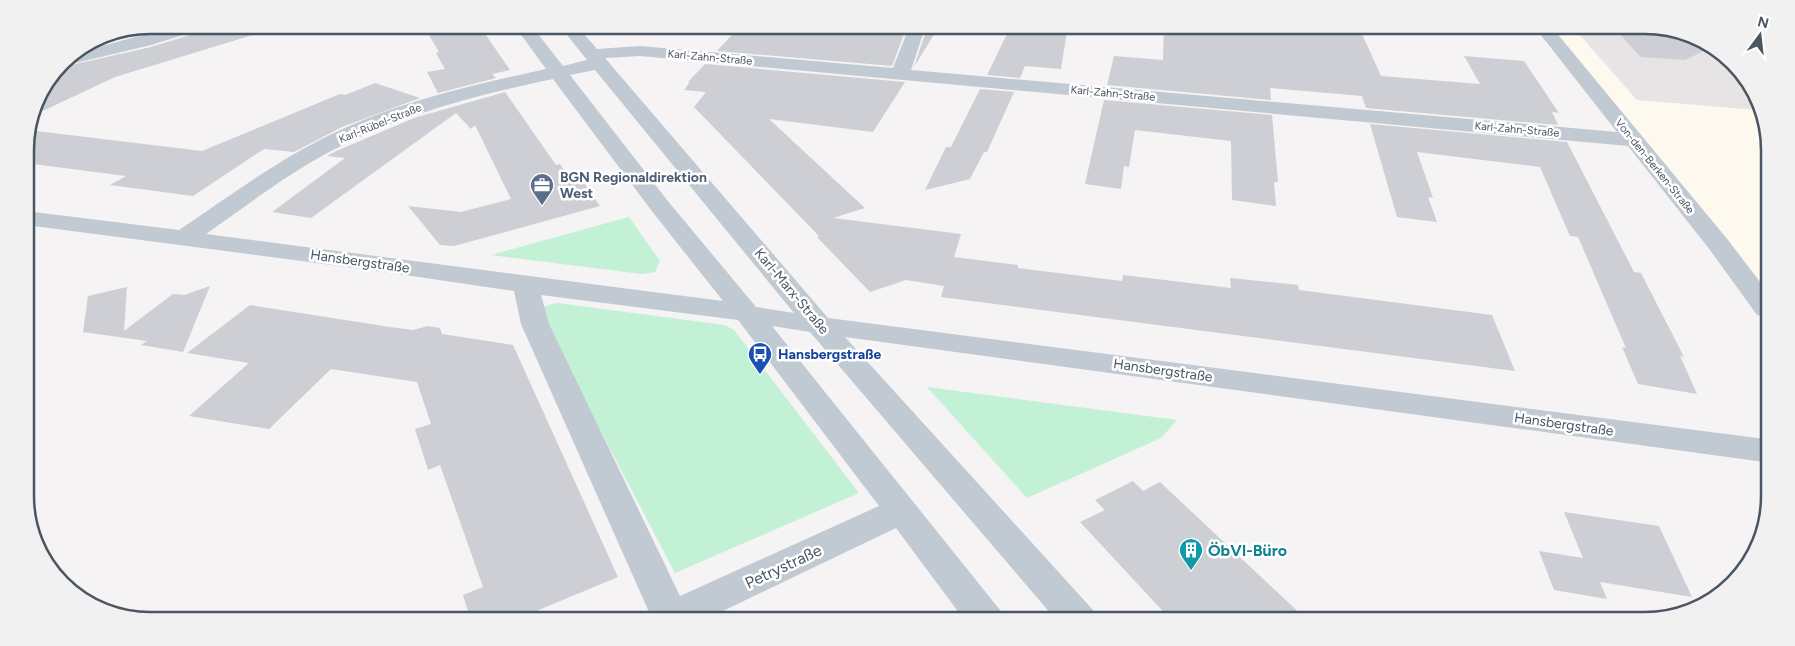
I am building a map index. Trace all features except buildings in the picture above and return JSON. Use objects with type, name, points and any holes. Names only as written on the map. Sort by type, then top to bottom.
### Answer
[{"type":"street","points":[[79,57],[163,34]]},
{"type":"street","points":[[529,34],[659,205],[746,313],[979,612]]},
{"type":"street","name":"Karl-Marx-Straße","points":[[575,34],[820,325],[1072,612]]},
{"type":"street","points":[[900,74],[915,34]]},
{"type":"street","name":"Von-den-Berken-Straße","points":[[1548,34],[1719,245],[1761,302]]},
{"type":"street","name":"Karl-Zahn-Straße","points":[[596,59],[618,51],[640,51],[1634,140]]},
{"type":"street","name":"Karl-Rübel-Straße","points":[[184,238],[254,190],[325,146],[359,131],[418,106],[558,72],[596,59]]},
{"type":"street","name":"Hansbergstraße","points":[[34,219],[526,285],[694,304],[820,325],[1761,450]]},
{"type":"street","points":[[526,285],[534,324],[665,612]]},
{"type":"street","name":"Petrystraße","points":[[683,612],[901,511]]},
{"type":"shaded area","points":[[1558,34],[1646,34],[1668,36],[1683,40],[1710,53],[1733,73],[1742,85],[1752,105],[1760,134],[1761,286]]},
{"type":"shaded area","points":[[1579,34],[1661,35],[1683,40],[1697,46],[1722,62],[1733,73],[1746,92],[1754,110],[1637,100]]},
{"type":"green space","points":[[629,217],[660,261],[655,272],[642,274],[491,255]]},
{"type":"green space","points":[[557,303],[725,325],[734,330],[859,493],[675,573],[539,313],[545,306]]},
{"type":"green space","points":[[927,387],[1177,420],[1161,438],[1027,498]]},
{"type":"place","name":"BGN Regionaldirektion West","points":[[542,206]]},
{"type":"place","name":"Hansbergstraße","points":[[760,375]]},
{"type":"place","name":"ÖbVI-Büro","points":[[1191,571]]}]
